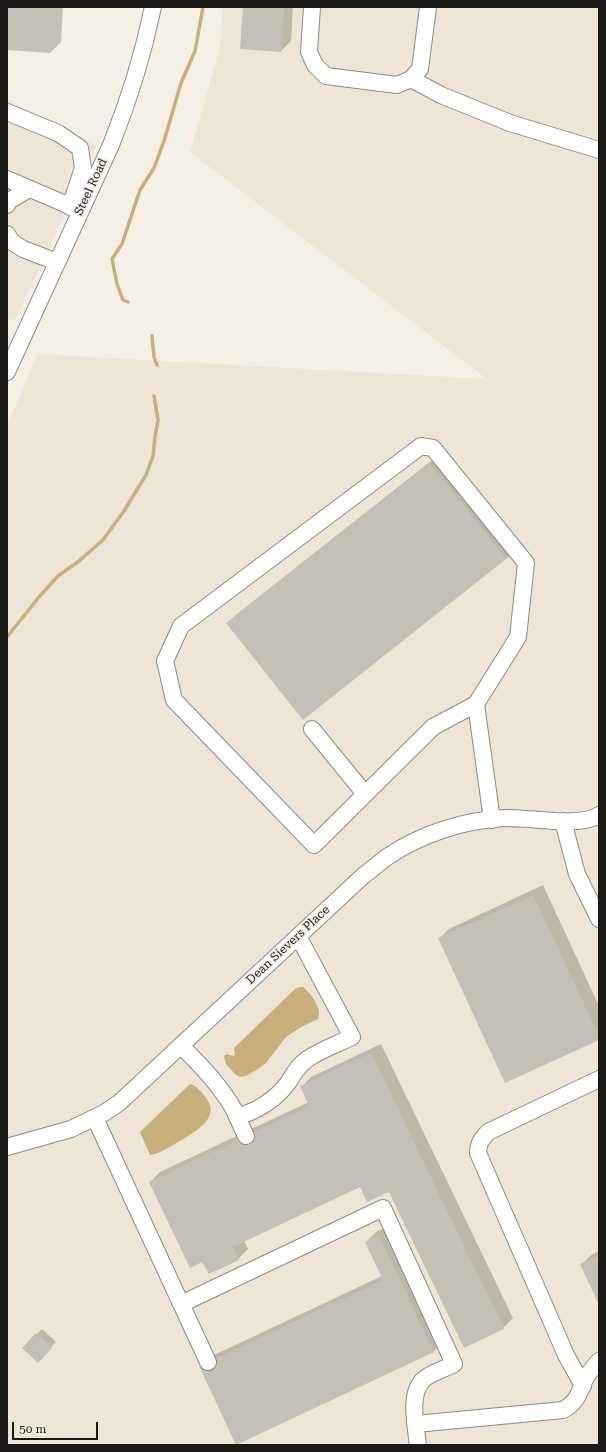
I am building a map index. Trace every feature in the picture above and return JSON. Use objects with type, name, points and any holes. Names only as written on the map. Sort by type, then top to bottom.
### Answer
[{"type":"street","name":"Steel Road","points":[[7,372],[12,349],[57,262],[75,209],[110,145],[125,109],[137,72],[153,7]]},
{"type":"street","points":[[312,7],[309,52],[315,65],[326,76],[397,85],[411,79],[420,69],[428,7]]},
{"type":"street","points":[[411,79],[441,95],[510,123],[599,150]]},
{"type":"street","points":[[7,112],[58,133],[80,148],[83,168],[75,209],[7,179]]},
{"type":"street","points":[[7,205],[8,201],[29,189]]},
{"type":"street","points":[[9,239],[23,249],[57,262]]},
{"type":"street","points":[[421,446],[433,448],[526,563],[518,637],[476,704],[433,727],[314,845],[174,700],[165,661],[181,626],[421,446]]},
{"type":"street","points":[[476,704],[492,820]]},
{"type":"street","points":[[312,729],[365,794]]},
{"type":"street","name":"Dean Sievers Place","points":[[7,1147],[72,1129],[95,1118],[123,1100],[363,876],[388,857],[424,837],[463,824],[492,820],[525,818],[563,821],[596,821]]},
{"type":"street","points":[[563,821],[578,874],[599,919]]},
{"type":"street","points":[[237,1117],[254,1111],[270,1101],[283,1089],[298,1067],[308,1058],[352,1037],[298,936]]},
{"type":"street","points":[[181,1046],[211,1076],[226,1098],[246,1136]]},
{"type":"street","points":[[583,1386],[566,1355],[478,1153],[478,1146],[481,1139],[488,1132],[599,1079]]},
{"type":"street","points":[[95,1118],[208,1362]]},
{"type":"street","points":[[181,1304],[383,1208],[454,1364],[428,1377],[419,1384],[414,1402],[418,1445]]},
{"type":"street","points":[[416,1424],[560,1411],[574,1403],[578,1398],[589,1374],[599,1361]]},
{"type":"shaded area","points":[[223,7],[599,7],[599,1445],[7,1445],[7,425],[38,354],[487,379],[190,152],[220,47]]},
{"type":"shaded area","points":[[7,99],[96,146],[15,321],[7,318]]},
{"type":"shaded area","points":[[303,987],[313,997],[319,1011],[318,1019],[301,1027],[286,1037],[266,1063],[258,1069],[246,1076],[240,1077],[236,1075],[226,1064],[224,1056],[226,1054],[234,1056],[234,1048],[295,989]]},
{"type":"shaded area","points":[[190,1084],[200,1090],[209,1103],[211,1111],[209,1117],[199,1129],[192,1134],[164,1150],[150,1155],[140,1132]]},
{"type":"building","points":[[7,7],[55,7],[51,53],[7,50]]},
{"type":"building","points":[[243,7],[284,7],[281,52],[240,49]]},
{"type":"building","points":[[430,463],[506,559],[303,720],[226,623]]},
{"type":"building","points":[[533,895],[599,1036],[599,1040],[505,1083],[438,938]]},
{"type":"building","points":[[371,1053],[504,1329],[464,1348],[389,1192],[367,1202],[360,1187],[233,1247],[239,1260],[209,1274],[202,1262],[190,1268],[149,1182],[309,1106],[300,1086]]},
{"type":"building","points":[[379,1236],[434,1352],[236,1445],[199,1366],[383,1280],[365,1242]]},
{"type":"building","points":[[599,1256],[599,1305],[580,1264]]},
{"type":"building","points":[[36,1333],[52,1348],[38,1363],[22,1348]]},
{"type":"waterway","points":[[128,302],[123,300],[117,284],[112,259],[122,244],[140,190],[154,168],[164,141],[181,83],[195,51],[203,7]]},
{"type":"waterway","points":[[152,336],[154,357],[157,365]]},
{"type":"waterway","points":[[7,637],[58,576],[79,561],[103,540],[124,511],[146,475],[153,456],[158,420],[154,396]]}]
